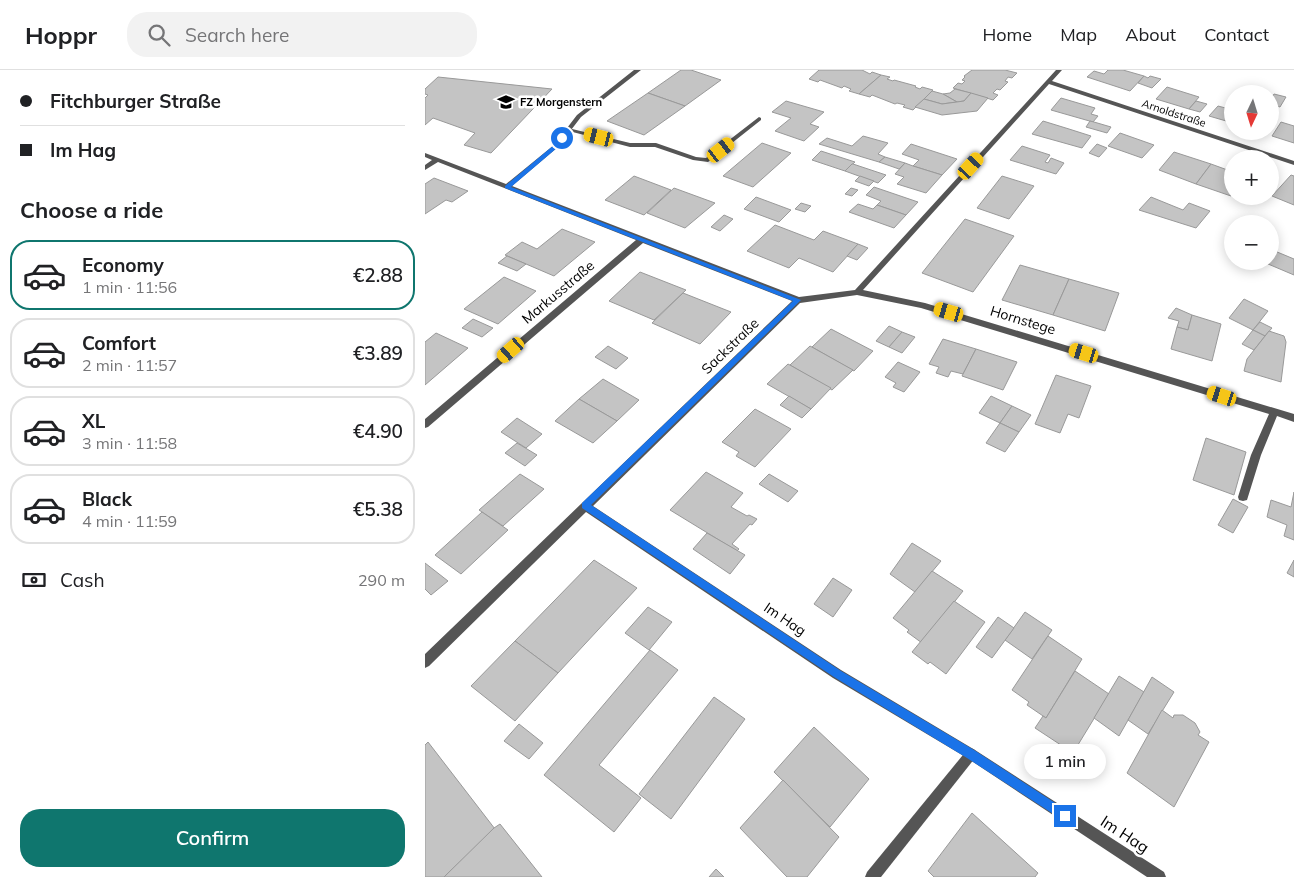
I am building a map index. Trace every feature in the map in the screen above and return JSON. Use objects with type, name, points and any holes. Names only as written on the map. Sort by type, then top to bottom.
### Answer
[{"type":"street","points":[[507,187],[556,146],[579,116],[638,70]]},
{"type":"street","points":[[425,155],[798,300],[857,292],[1059,70]]},
{"type":"street","name":"Arnoldstraße","points":[[1048,82],[1294,163]]},
{"type":"street","points":[[568,130],[630,145],[656,145],[695,159],[708,160],[759,120]]},
{"type":"street","points":[[425,168],[437,160]]},
{"type":"street","name":"Markusstraße","points":[[425,424],[641,240]]},
{"type":"street","name":"Hornstege","points":[[857,292],[922,305],[962,316],[1294,418]]},
{"type":"street","name":"Sackstraße","points":[[425,662],[798,300]]},
{"type":"street","points":[[1243,497],[1256,455],[1274,412]]},
{"type":"street","name":"Im Hag","points":[[585,506],[837,674],[971,754],[1159,877]]},
{"type":"street","points":[[872,877],[971,754]]},
{"type":"building","points":[[681,70],[691,70],[721,80],[685,106],[648,93]]},
{"type":"building","points":[[819,70],[862,70],[870,74],[872,72],[881,75],[859,94],[849,91],[851,89],[844,86],[842,88],[820,80],[818,82],[809,79]]},
{"type":"building","points":[[972,70],[1005,70],[1017,73],[1012,78],[1008,77],[1005,81],[1008,82],[1000,90],[997,89],[993,93],[998,95],[993,100],[953,88],[958,83],[962,84],[965,81],[962,80],[964,76]]},
{"type":"building","points":[[1108,70],[1123,70],[1144,76],[1130,91],[1087,77],[1094,71],[1104,74]]},
{"type":"building","points":[[881,75],[890,77],[887,79],[916,86],[920,89],[922,87],[933,90],[913,110],[903,107],[905,105],[895,104],[872,95],[870,97],[859,94]]},
{"type":"building","points":[[1144,76],[1161,79],[1152,88],[1138,83]]},
{"type":"building","points":[[438,77],[552,89],[491,153],[464,145],[475,133],[433,118],[425,125],[425,98],[428,95],[425,94],[425,89]]},
{"type":"building","points":[[1167,87],[1199,97],[1189,109],[1156,99]]},
{"type":"building","points":[[955,89],[971,93],[964,101],[957,102],[943,94],[950,93]]},
{"type":"building","points":[[932,91],[943,94],[957,102],[942,104],[924,99]]},
{"type":"building","points":[[648,93],[685,106],[644,135],[607,121]]},
{"type":"building","points":[[971,93],[988,98],[977,111],[942,115],[915,107],[924,99],[942,104],[964,101]]},
{"type":"building","points":[[1279,95],[1286,97],[1279,107]]},
{"type":"building","points":[[1061,98],[1095,108],[1091,114],[1098,116],[1093,122],[1051,110]]},
{"type":"building","points":[[786,101],[824,112],[810,124],[819,127],[804,141],[775,131],[791,118],[772,112]]},
{"type":"building","points":[[1196,101],[1207,104],[1200,112],[1189,109]]},
{"type":"building","points":[[1218,106],[1224,108],[1224,120],[1209,116]]},
{"type":"building","points":[[1043,121],[1091,136],[1082,148],[1032,134]]},
{"type":"building","points":[[1090,121],[1111,127],[1107,133],[1086,127]]},
{"type":"building","points":[[1281,122],[1294,126],[1294,143],[1279,138],[1279,125]]},
{"type":"building","points":[[1120,133],[1154,145],[1142,158],[1108,146]]},
{"type":"building","points":[[863,136],[888,143],[878,154],[885,157],[879,162],[819,144],[827,138],[852,146]]},
{"type":"building","points":[[762,143],[791,153],[753,187],[723,176]]},
{"type":"building","points":[[911,144],[957,159],[942,175],[913,166],[919,160],[902,154]]},
{"type":"building","points":[[1097,144],[1107,148],[1099,157],[1089,153]]},
{"type":"building","points":[[1022,146],[1050,155],[1045,162],[1048,163],[1051,158],[1064,163],[1056,174],[1010,160]]},
{"type":"building","points":[[821,151],[855,162],[845,171],[812,160]]},
{"type":"building","points":[[1174,152],[1211,164],[1196,184],[1159,170]]},
{"type":"building","points":[[885,157],[905,163],[899,169],[879,162]]},
{"type":"building","points":[[905,163],[942,175],[926,193],[897,184],[904,177],[895,174]]},
{"type":"building","points":[[852,164],[886,175],[878,183],[845,171]]},
{"type":"building","points":[[1211,164],[1224,169],[1224,194],[1196,184]]},
{"type":"building","points":[[1291,175],[1294,176],[1294,205],[1279,199],[1279,188]]},
{"type":"building","points":[[634,176],[671,190],[644,215],[605,200]]},
{"type":"building","points":[[860,176],[874,181],[869,186],[855,181]]},
{"type":"building","points":[[1002,176],[1034,186],[1009,219],[977,208]]},
{"type":"building","points":[[434,178],[468,191],[452,202],[446,200],[425,214],[425,184]]},
{"type":"building","points":[[874,187],[918,202],[906,215],[877,205],[881,201],[866,195]]},
{"type":"building","points":[[674,188],[715,203],[685,228],[647,213]]},
{"type":"building","points":[[851,188],[858,190],[852,196],[845,194]]},
{"type":"building","points":[[756,197],[791,210],[779,222],[744,209]]},
{"type":"building","points":[[1151,197],[1183,210],[1189,203],[1210,211],[1196,228],[1139,210]]},
{"type":"building","points":[[801,203],[811,206],[805,212],[795,209]]},
{"type":"building","points":[[858,204],[873,209],[877,205],[906,215],[894,228],[849,212]]},
{"type":"building","points":[[724,215],[733,219],[720,231],[711,227]]},
{"type":"building","points":[[965,219],[1014,236],[973,292],[922,273]]},
{"type":"building","points":[[775,225],[814,240],[823,231],[858,244],[833,272],[799,258],[789,268],[747,251]]},
{"type":"building","points":[[562,229],[595,242],[554,276],[505,255],[522,242],[537,249]]},
{"type":"building","points":[[858,244],[868,248],[857,260],[847,256]]},
{"type":"building","points":[[1279,253],[1294,259],[1294,275],[1279,269]]},
{"type":"building","points":[[507,256],[526,264],[517,271],[498,263]]},
{"type":"building","points":[[1020,265],[1069,279],[1053,315],[1002,300]]},
{"type":"building","points":[[640,272],[686,290],[654,320],[609,301]]},
{"type":"building","points":[[504,277],[536,291],[498,324],[464,309]]},
{"type":"building","points":[[1069,279],[1119,293],[1105,331],[1053,315]]},
{"type":"building","points":[[683,293],[731,312],[700,344],[652,323]]},
{"type":"building","points":[[1244,299],[1268,311],[1253,330],[1229,318]]},
{"type":"building","points":[[1176,308],[1192,315],[1188,330],[1177,327],[1179,321],[1168,318]]},
{"type":"building","points":[[1192,315],[1221,324],[1212,361],[1171,349],[1177,327],[1188,330]]},
{"type":"building","points":[[473,319],[493,328],[482,337],[462,328]]},
{"type":"building","points":[[1260,322],[1272,328],[1265,336],[1253,330]]},
{"type":"building","points":[[889,326],[902,332],[889,347],[876,341]]},
{"type":"building","points":[[831,329],[873,351],[854,371],[812,347]]},
{"type":"building","points":[[1253,330],[1265,336],[1254,350],[1242,344]]},
{"type":"building","points":[[1269,331],[1284,336],[1286,342],[1281,382],[1244,371],[1247,359]]},
{"type":"building","points":[[902,332],[915,337],[902,353],[889,347]]},
{"type":"building","points":[[436,333],[468,348],[425,385],[425,342]]},
{"type":"building","points":[[943,339],[976,349],[963,374],[951,371],[948,377],[936,373],[939,367],[929,364]]},
{"type":"building","points":[[608,346],[628,358],[616,369],[595,357]]},
{"type":"building","points":[[810,346],[853,370],[832,390],[790,365]]},
{"type":"building","points":[[976,349],[1017,362],[1003,390],[962,376]]},
{"type":"building","points":[[898,362],[920,372],[904,392],[893,387],[896,383],[885,377]]},
{"type":"building","points":[[788,364],[831,388],[811,409],[767,384]]},
{"type":"building","points":[[1056,375],[1091,386],[1079,418],[1068,414],[1060,433],[1035,424]]},
{"type":"building","points":[[603,379],[639,400],[617,421],[579,399]]},
{"type":"building","points":[[789,396],[811,409],[802,418],[780,405]]},
{"type":"building","points":[[991,396],[1012,406],[1000,423],[979,413]]},
{"type":"building","points":[[579,399],[617,421],[593,443],[555,421]]},
{"type":"building","points":[[1012,406],[1031,415],[1019,432],[1000,423]]},
{"type":"building","points":[[755,409],[791,429],[755,467],[736,456],[739,452],[722,442]]},
{"type":"building","points":[[517,418],[542,434],[526,448],[501,432]]},
{"type":"building","points":[[1000,423],[1019,432],[1005,452],[986,443]]},
{"type":"building","points":[[1206,438],[1246,452],[1234,495],[1193,480]]},
{"type":"building","points":[[517,443],[537,455],[525,466],[505,453]]},
{"type":"building","points":[[706,472],[743,493],[731,507],[757,519],[732,544],[739,549],[737,551],[670,510]]},
{"type":"building","points":[[520,474],[544,489],[503,526],[479,510]]},
{"type":"building","points":[[769,474],[798,491],[788,502],[759,484]]},
{"type":"building","points":[[1294,492],[1294,540],[1284,536],[1287,525],[1267,517],[1271,500],[1291,507]]},
{"type":"building","points":[[1233,499],[1248,507],[1233,533],[1218,525]]},
{"type":"building","points":[[482,512],[508,530],[461,574],[435,555]]},
{"type":"building","points":[[707,533],[745,555],[730,574],[693,549]]},
{"type":"building","points":[[912,543],[941,561],[915,592],[890,574]]},
{"type":"building","points":[[594,560],[637,588],[558,673],[515,641]]},
{"type":"building","points":[[1294,560],[1294,577],[1287,573]]},
{"type":"building","points":[[425,563],[448,581],[431,595],[425,589]]},
{"type":"building","points":[[932,571],[963,591],[922,643],[893,618]]},
{"type":"building","points":[[833,578],[852,590],[833,617],[814,604]]},
{"type":"building","points":[[954,601],[985,622],[946,674],[912,652]]},
{"type":"building","points":[[648,607],[672,622],[649,650],[625,633]]},
{"type":"building","points":[[1025,612],[1052,630],[1032,659],[1005,640]]},
{"type":"building","points":[[998,617],[1014,628],[992,658],[976,647]]},
{"type":"building","points":[[1048,636],[1082,659],[1046,718],[1027,705],[1029,702],[1012,690]]},
{"type":"building","points":[[515,641],[558,673],[515,721],[471,686]]},
{"type":"building","points":[[650,650],[678,670],[599,765],[641,798],[614,832],[544,775]]},
{"type":"building","points":[[1075,671],[1109,694],[1073,753],[1035,728],[1043,716],[1046,718]]},
{"type":"building","points":[[1119,676],[1144,692],[1119,736],[1094,718]]},
{"type":"building","points":[[1152,677],[1174,692],[1148,734],[1128,720]]},
{"type":"building","points":[[714,697],[745,719],[671,819],[639,794]]},
{"type":"building","points":[[1162,710],[1173,718],[1174,715],[1183,715],[1195,723],[1200,732],[1198,735],[1209,742],[1174,807],[1127,773]]},
{"type":"building","points":[[519,724],[543,743],[529,759],[504,741]]},
{"type":"building","points":[[814,727],[869,779],[830,827],[774,772]]},
{"type":"building","points":[[428,742],[495,829],[444,877],[425,877],[425,745]]},
{"type":"building","points":[[783,780],[839,837],[807,877],[787,877],[740,828]]},
{"type":"building","points":[[972,813],[1038,873],[1035,877],[934,877],[928,871]]},
{"type":"building","points":[[500,824],[542,877],[444,877],[494,828]]},
{"type":"building","points":[[716,869],[724,877],[709,877]]},
{"type":"place","name":"FZ Morgenstern","points":[[506,102]]},
{"type":"route","points":[[562,138],[556,146],[507,187],[798,300],[585,506],[837,674],[971,754],[1065,816]]}]
